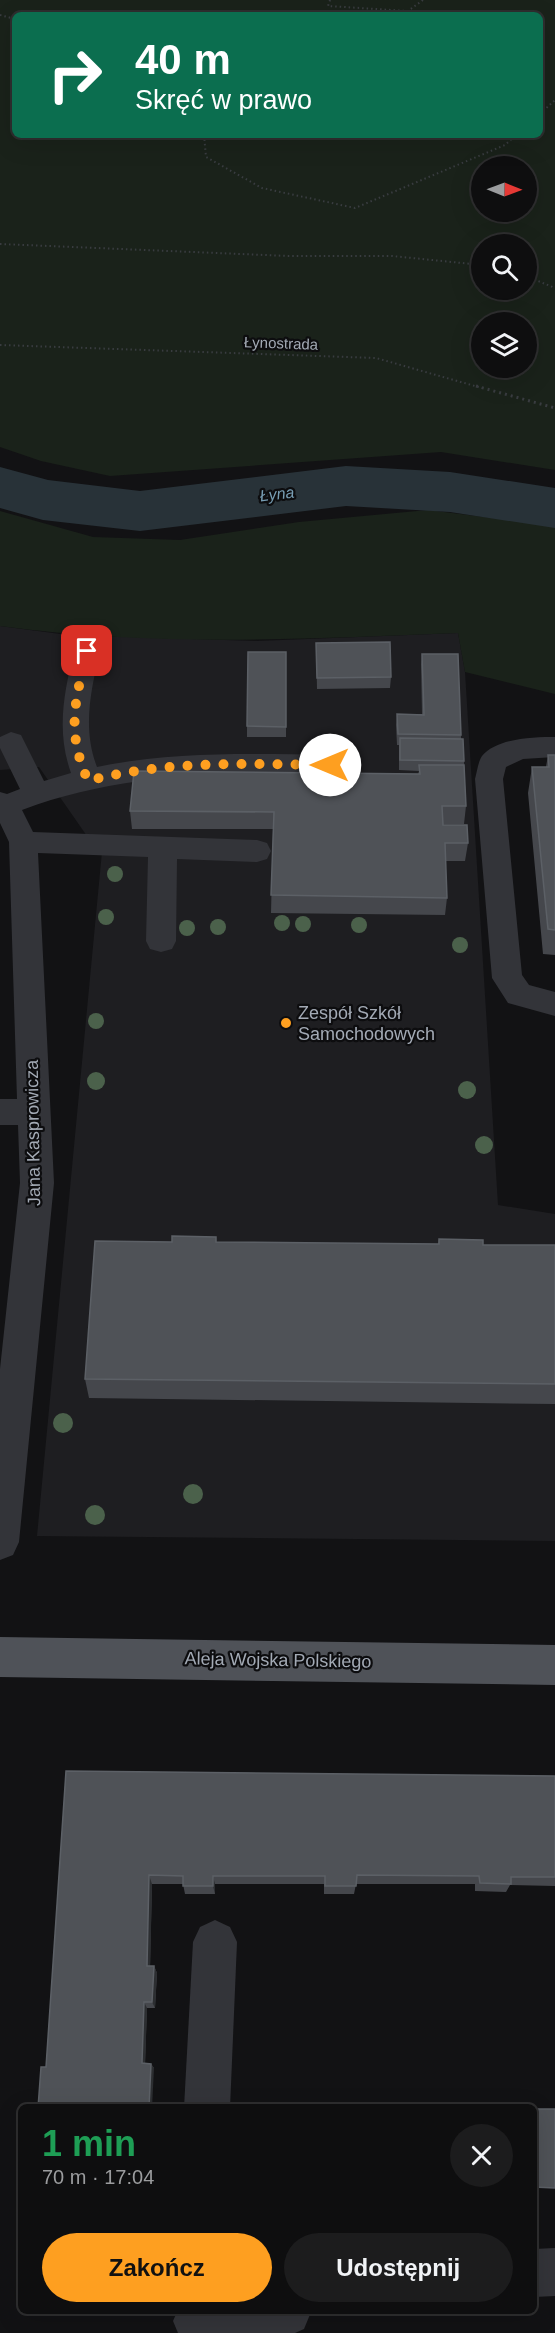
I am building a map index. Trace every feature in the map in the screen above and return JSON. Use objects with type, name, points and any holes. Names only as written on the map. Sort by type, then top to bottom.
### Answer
[{"type":"main road","name":"Aleja Wojska Polskiego","points":[[0,1657],[555,1665]]},
{"type":"street","points":[[87,651],[73,715],[76,754],[88,781]]},
{"type":"street","name":"Jana Kasprowicza","points":[[1,1519],[37,1183],[23,842],[14,800],[11,742]]},
{"type":"street","points":[[555,747],[532,746],[508,751],[493,762],[489,779],[507,978],[519,994],[555,1004]]},
{"type":"street","points":[[14,800],[120,772],[219,764],[330,765]]},
{"type":"street","points":[[23,842],[257,851]]},
{"type":"street","points":[[161,941],[163,848]]},
{"type":"street","points":[[0,1112],[34,1112]]},
{"type":"street","points":[[207,2104],[215,1942]]},
{"type":"street","points":[[537,2272],[555,2272]]},
{"type":"street","points":[[192,2322],[269,2320],[282,2314]]},
{"type":"path","points":[[330,0],[328,6],[408,11],[423,0]]},
{"type":"path","points":[[543,111],[555,100]]},
{"type":"path","points":[[204,138],[207,157],[262,188],[355,208],[505,144],[512,138]]},
{"type":"path","points":[[0,244],[288,256],[392,256],[471,264]]},
{"type":"path","points":[[537,281],[555,288]]},
{"type":"path","name":"Łynostrada","points":[[0,345],[376,358],[555,408]]},
{"type":"shaded area","points":[[0,0],[555,0],[555,470],[441,452],[110,476],[41,461],[0,447]]},
{"type":"shaded area","points":[[428,510],[555,526],[555,694],[465,672],[458,633],[229,640],[114,637],[0,626],[0,511],[93,537],[180,540],[299,522]]},
{"type":"shaded area","name":"Zespół Szkół Samochodowych","points":[[0,626],[68,635],[257,641],[458,633],[465,672],[498,1205],[555,1214],[555,1541],[37,1536],[103,841],[89,839],[39,767],[0,770]]},
{"type":"building","points":[[390,642],[391,677],[317,678],[316,643]]},
{"type":"building","points":[[248,652],[286,652],[286,727],[247,726]]},
{"type":"building","points":[[422,654],[458,654],[461,735],[398,734],[397,714],[424,715]]},
{"type":"building","points":[[400,738],[463,739],[464,761],[400,760]]},
{"type":"building","points":[[548,755],[555,755],[555,930],[548,929],[532,767],[549,767]]},
{"type":"building","points":[[419,765],[464,765],[466,806],[442,806],[443,825],[467,825],[468,843],[445,843],[447,898],[271,895],[274,812],[130,811],[134,771],[420,774]]},
{"type":"building","points":[[172,1236],[216,1237],[216,1242],[439,1244],[439,1239],[483,1240],[483,1245],[555,1245],[555,1384],[85,1379],[95,1241],[172,1242]]},
{"type":"building","points":[[66,1771],[555,1776],[555,1877],[511,1877],[511,1884],[480,1883],[479,1876],[357,1875],[356,1886],[325,1886],[325,1876],[213,1876],[213,1886],[183,1886],[183,1876],[149,1875],[147,1966],[154,1966],[152,2002],[144,2002],[142,2063],[151,2064],[149,2104],[38,2104],[41,2067],[46,2067]]},
{"type":"building","points":[[537,2109],[555,2109],[555,2188],[537,2187]]},
{"type":"waterway","name":"Łyna","points":[[0,487],[43,500],[140,511],[346,486],[450,492],[555,508]]},
{"type":"place","name":"Zespół Szkół Samochodowych","points":[[286,1023]]},
{"type":"route","points":[[87,651],[73,715],[76,754],[88,781],[120,772],[219,764],[330,765]]}]
